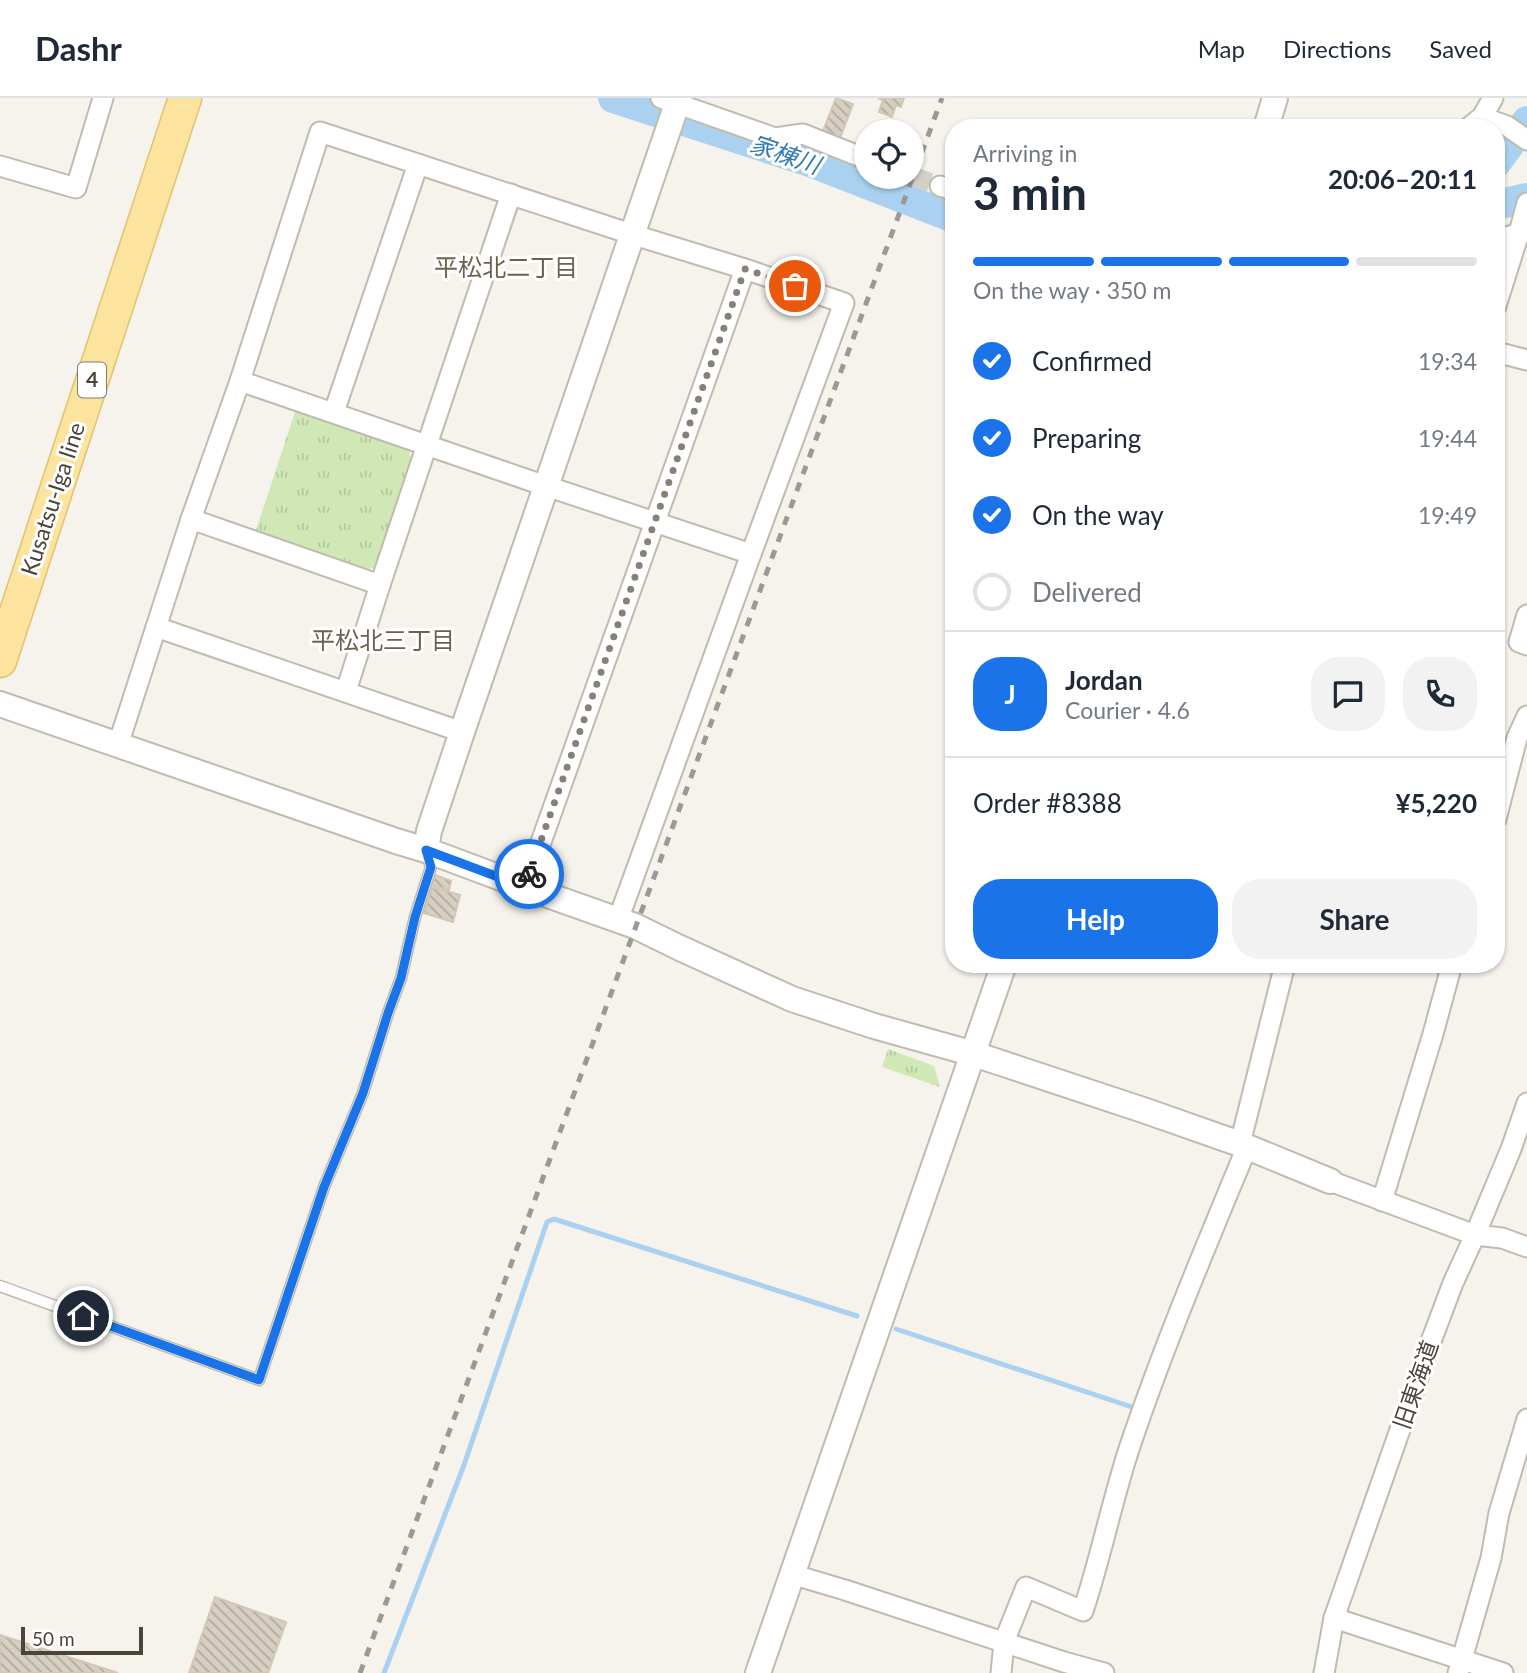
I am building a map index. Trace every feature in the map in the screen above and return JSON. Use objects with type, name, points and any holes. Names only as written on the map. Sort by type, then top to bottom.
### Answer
[{"type":"main road","name":"Kusatsu-Iga line","points":[[0,661],[185,98]]},
{"type":"street","points":[[1269,119],[1275,98]]},
{"type":"street","points":[[1483,119],[1493,98]]},
{"type":"street","points":[[0,166],[76,188],[100,99]]},
{"type":"street","points":[[426,850],[429,831],[461,732],[547,486],[657,159],[673,102],[775,138],[803,134],[854,154]]},
{"type":"street","points":[[1505,126],[1527,141]]},
{"type":"street","points":[[118,745],[320,132],[844,303],[618,920]]},
{"type":"street","points":[[334,412],[418,164]]},
{"type":"street","points":[[346,691],[511,194]]},
{"type":"street","points":[[1505,280],[1522,230],[1527,203]]},
{"type":"street","points":[[1505,236],[1522,230]]},
{"type":"street","points":[[525,887],[745,269]]},
{"type":"street","points":[[1505,354],[1527,360]]},
{"type":"street","points":[[240,381],[751,554]]},
{"type":"street","points":[[191,519],[380,585]]},
{"type":"street","points":[[1527,615],[1519,642],[1527,645]]},
{"type":"street","points":[[156,626],[461,732]]},
{"type":"street","points":[[0,704],[426,850],[635,926],[792,999],[874,1026],[974,1054],[1146,1111],[1243,1145],[1475,1235],[1502,1238],[1527,1247]]},
{"type":"street","points":[[1505,784],[1517,738],[1527,716]]},
{"type":"street","points":[[758,1673],[1001,973]]},
{"type":"street","points":[[1001,1673],[1004,1642],[1026,1587],[1083,1611],[1130,1448],[1243,1145],[1283,973]]},
{"type":"street","points":[[1382,1200],[1450,973]]},
{"type":"street","name":"旧東海道","points":[[1324,1673],[1334,1618],[1430,1344],[1453,1283],[1511,1149],[1527,1103]]},
{"type":"street","points":[[1461,1667],[1491,1558],[1502,1502],[1527,1419]]},
{"type":"street","points":[[791,1574],[1104,1673]]},
{"type":"street","points":[[1334,1618],[1461,1667],[1503,1673]]},
{"type":"lane","points":[[0,1286],[259,1380],[324,1187],[363,1093],[401,978],[415,917],[431,867],[426,850]]},
{"type":"green space","points":[[296,409],[407,448],[413,462],[379,567],[362,570],[255,533]]},
{"type":"green space","points":[[888,1049],[934,1066],[940,1087],[882,1067]]},
{"type":"building","points":[[836,98],[853,104],[840,138],[823,131]]},
{"type":"building","points":[[878,98],[904,98],[901,107],[896,105],[892,117],[879,112],[883,100]]},
{"type":"building","points":[[435,875],[451,881],[449,890],[432,885]]},
{"type":"building","points":[[432,887],[460,895],[453,922],[424,913]]},
{"type":"building","points":[[215,1597],[286,1622],[268,1673],[189,1673]]},
{"type":"building","points":[[0,1635],[118,1673],[0,1673]]},
{"type":"waterway","name":"家棟川","points":[[613,98],[810,162],[945,214]]},
{"type":"waterway","points":[[1505,151],[1527,121]]},
{"type":"waterway","name":"家棟川","points":[[1505,203],[1527,198]]},
{"type":"waterway","points":[[384,1673],[464,1465],[547,1222],[554,1219],[857,1316]]},
{"type":"waterway","points":[[896,1329],[1135,1408]]},
{"type":"tunnel","points":[[924,180],[940,186]]},
{"type":"railway","points":[[360,1673],[942,98]]},
{"type":"way so far","points":[[529,874],[745,269],[795,286]]},
{"type":"district","name":"平松北二丁目","points":[[506,268]]},
{"type":"district","name":"平松北三丁目","points":[[383,641]]},
{"type":"route","points":[[83,1316],[259,1380],[324,1187],[363,1093],[401,978],[415,917],[431,867],[426,850],[525,887],[529,874]]}]
